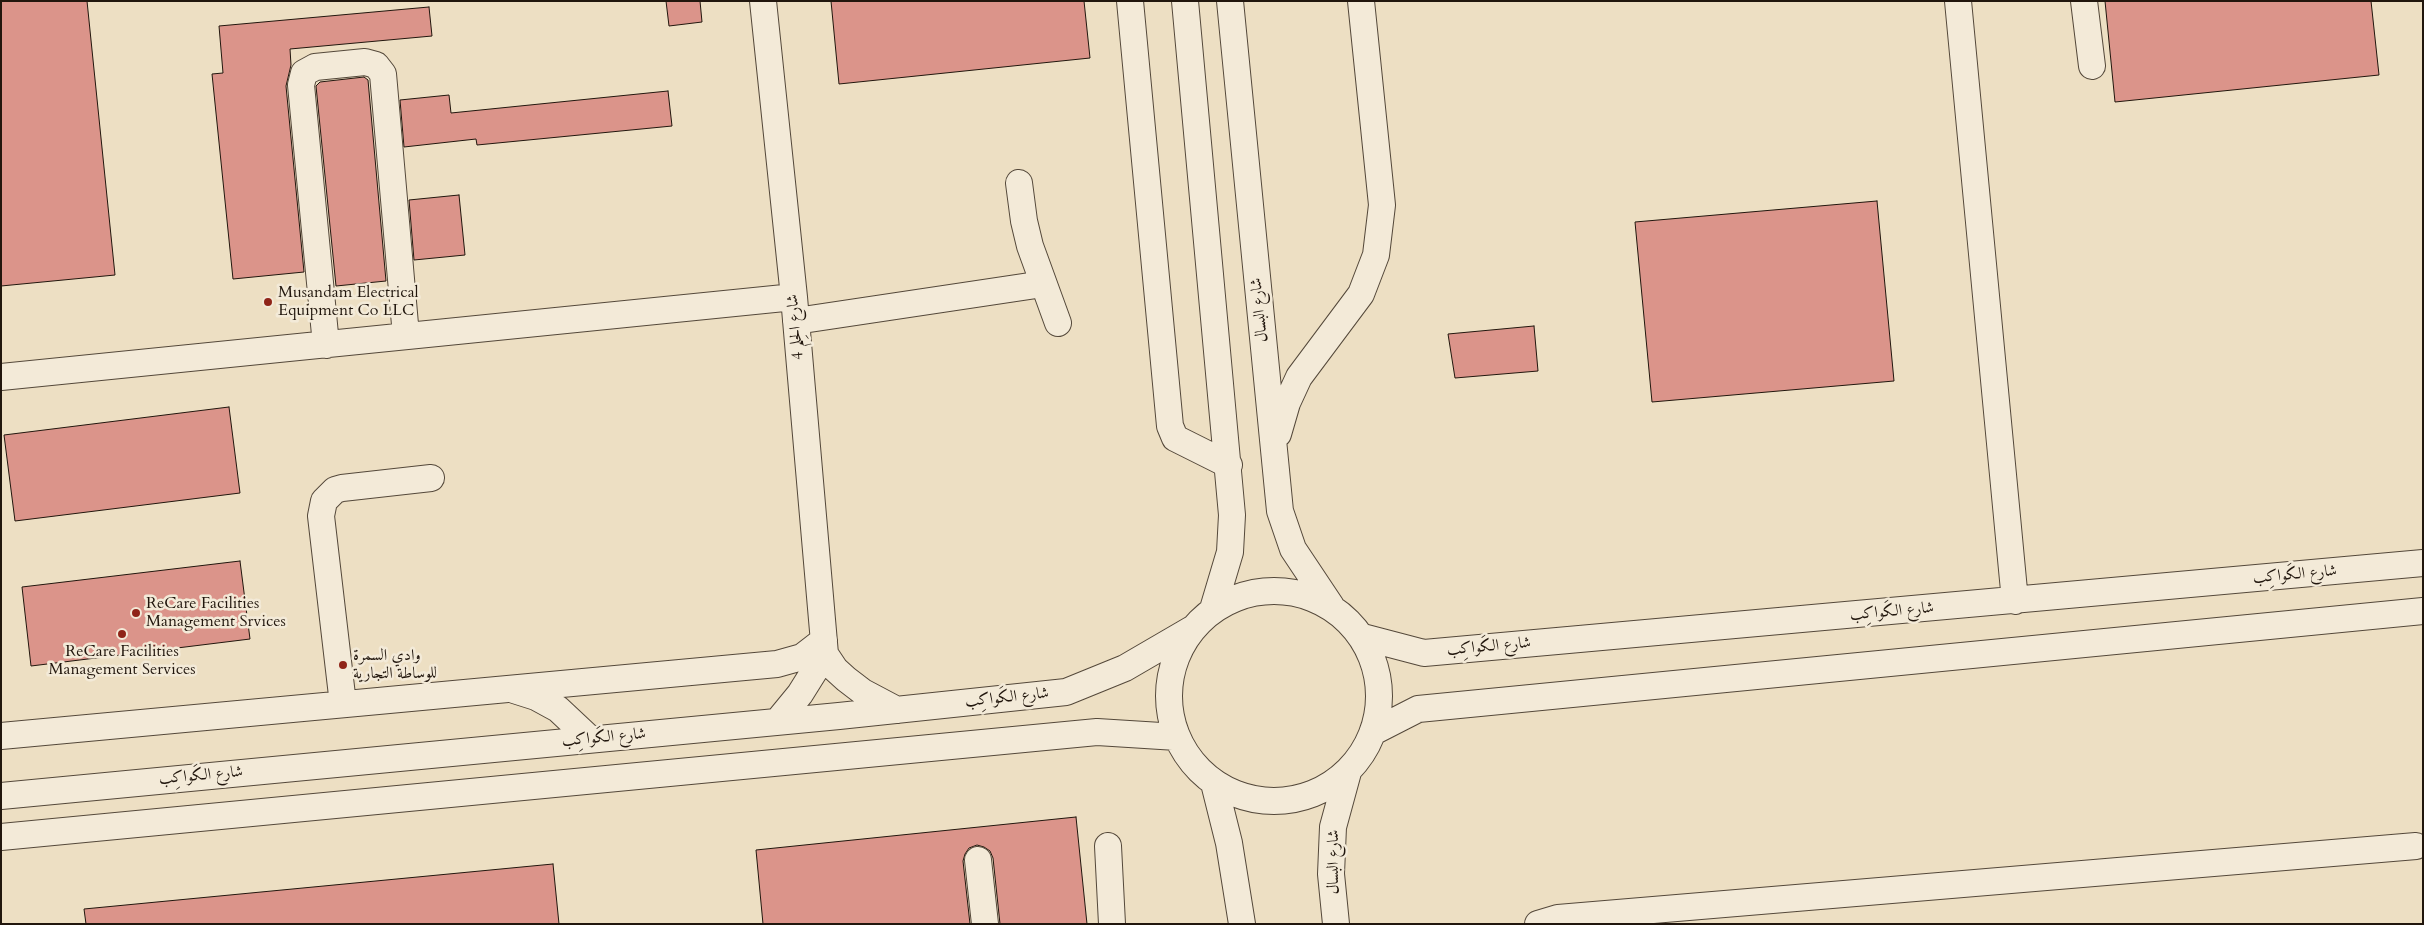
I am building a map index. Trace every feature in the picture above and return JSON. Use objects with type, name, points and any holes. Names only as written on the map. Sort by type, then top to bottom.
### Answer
[{"type":"street","name":"شارع الحِلم 4","points":[[762,1],[795,309],[825,647]]},
{"type":"street","points":[[1130,1],[1170,426],[1175,438],[1229,465]]},
{"type":"street","points":[[1185,1],[1229,465],[1232,515],[1230,552],[1213,609]]},
{"type":"street","name":"شارع البسال","points":[[1230,1],[1280,511],[1293,549],[1331,606]]},
{"type":"street","points":[[1274,449],[1287,403],[1298,377],[1361,294],[1376,255],[1382,205],[1361,1]]},
{"type":"street","points":[[1958,1],[2014,601]]},
{"type":"street","points":[[2084,1],[2092,66]]},
{"type":"street","points":[[326,345],[301,85],[304,73],[315,67],[365,62],[376,65],[383,74],[406,336]]},
{"type":"street","points":[[1019,183],[1027,234],[1058,323]]},
{"type":"street","points":[[1,377],[406,336],[795,309],[1043,284]]},
{"type":"street","points":[[343,704],[322,516],[324,501],[335,490],[342,488],[431,478]]},
{"type":"street","name":"شارع الكَواكِب","points":[[1363,637],[1424,653],[2423,563]]},
{"type":"street","points":[[1259,591],[1284,591],[1309,596],[1331,606],[1349,620],[1363,637],[1374,659],[1380,683],[1380,707],[1374,731],[1364,753],[1348,772],[1325,789],[1297,799],[1269,801],[1240,796],[1214,783],[1186,755],[1177,737],[1169,710],[1169,681],[1177,654],[1192,630],[1213,609],[1244,595],[1259,591]]},
{"type":"street","points":[[1374,731],[1418,709],[2423,611]]},
{"type":"street","name":"شارع الكَواكِب","points":[[1,796],[777,722],[1066,692],[1125,668],[1192,630]]},
{"type":"street","points":[[1,736],[777,664],[802,657],[825,647]]},
{"type":"street","points":[[825,647],[835,669],[846,679],[863,692],[897,710]]},
{"type":"street","points":[[777,722],[800,694],[825,647]]},
{"type":"street","points":[[511,689],[536,697],[558,709],[590,739]]},
{"type":"street","points":[[1,837],[1097,732],[1177,737]]},
{"type":"street","name":"شارع البسال","points":[[1336,924],[1331,874],[1332,827],[1348,772]]},
{"type":"street","points":[[1214,783],[1229,843],[1242,924]]},
{"type":"street","points":[[1108,846],[1112,924]]},
{"type":"street","points":[[1538,924],[1548,920],[1578,916],[2420,848]]},
{"type":"street","points":[[978,860],[985,924]]},
{"type":"building","points":[[1,1],[87,1],[115,275],[1,286]]},
{"type":"building","points":[[666,1],[700,1],[702,22],[669,26]]},
{"type":"building","points":[[831,1],[1084,1],[1090,58],[839,84]]},
{"type":"building","points":[[2105,1],[2371,1],[2379,75],[2115,102]]},
{"type":"building","points":[[429,7],[432,36],[290,49],[291,65],[286,86],[304,272],[233,279],[212,74],[223,73],[219,26]]},
{"type":"building","points":[[364,77],[368,80],[386,281],[336,286],[316,86],[320,82]]},
{"type":"building","points":[[668,91],[672,126],[477,145],[476,139],[404,147],[400,100],[449,95],[451,113]]},
{"type":"building","points":[[459,195],[465,255],[414,260],[409,200]]},
{"type":"building","points":[[1877,201],[1894,381],[1652,402],[1635,222]]},
{"type":"building","points":[[1534,326],[1538,371],[1455,378],[1448,334]]},
{"type":"building","points":[[229,407],[240,493],[15,521],[4,435]]},
{"type":"building","name":"ReCare Facilities Management Srvices","points":[[240,561],[250,639],[31,666],[22,587]]},
{"type":"building","points":[[1076,817],[1087,924],[1000,924],[993,858],[990,851],[977,845],[969,848],[963,861],[970,924],[763,924],[756,850]]},
{"type":"building","points":[[553,864],[559,924],[86,924],[84,909]]},
{"type":"place","name":"Musandam Electrical Equipment Co LLC","points":[[268,302]]},
{"type":"place","name":"ReCare Facilities Management Srvices","points":[[136,613]]},
{"type":"place","name":"ReCare Facilities Management Services","points":[[122,634]]},
{"type":"place","name":"وادي السمرة للوساطة التجارية","points":[[343,665]]}]
